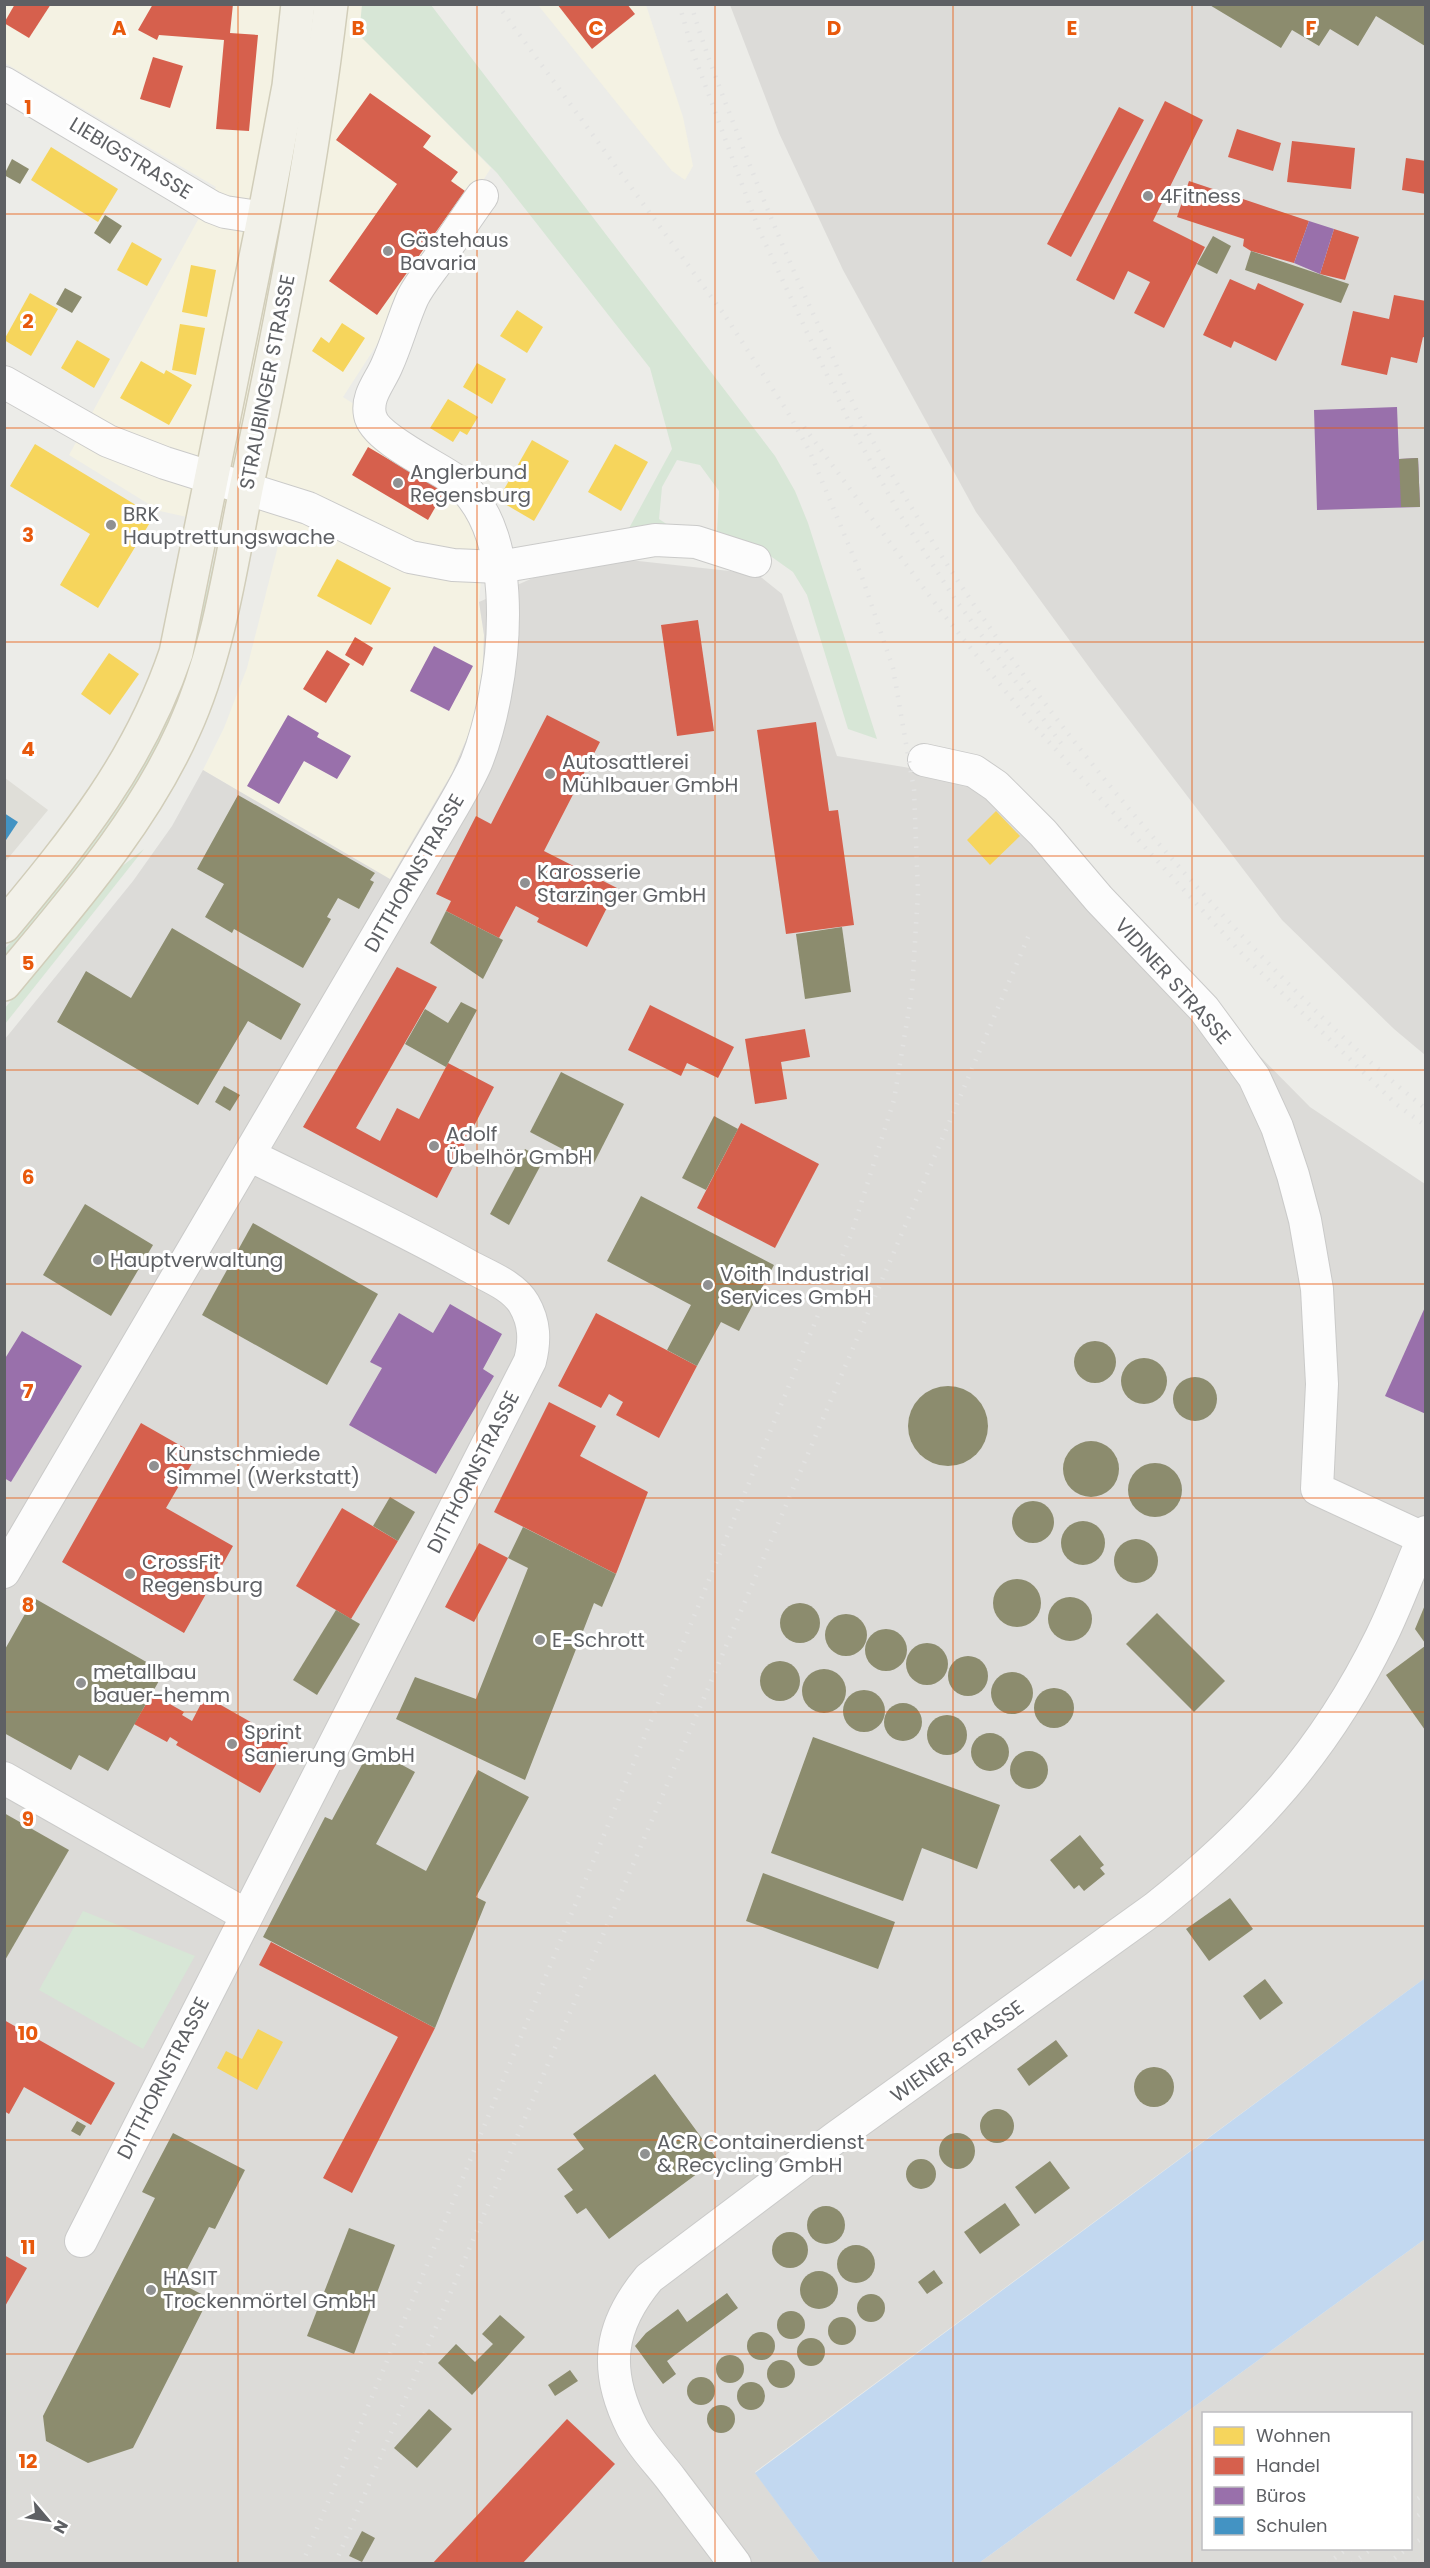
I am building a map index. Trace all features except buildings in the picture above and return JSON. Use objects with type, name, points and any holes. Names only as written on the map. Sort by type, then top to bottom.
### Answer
[{"type":"main road","name":"STRAUBINGER STRASSE","points":[[4,926],[84,827],[144,734],[176,653],[193,582],[264,218],[288,86],[298,4]]},
{"type":"main road","name":"STRAUBINGER STRASSE","points":[[4,984],[84,887],[122,836],[162,774],[184,729],[208,667],[246,488],[291,255],[323,71],[331,4]]},
{"type":"street","name":"LIEBIGSTRASSE","points":[[4,83],[212,207],[225,212],[264,218]]},
{"type":"street","name":"DITTHORNSTRASSE","points":[[4,1572],[448,815],[476,763],[491,714],[501,663],[504,620],[499,567],[486,516],[474,496],[456,480],[382,434],[370,418],[369,404],[398,340],[413,297],[482,196]]},
{"type":"street","points":[[4,382],[108,441],[165,463],[308,508],[410,557],[453,565],[499,567],[655,540],[696,542],[755,561]]},
{"type":"street","name":"VIDINER STRASSE","points":[[924,760],[974,771],[996,786],[1043,833],[1099,899],[1204,1009],[1254,1077],[1277,1127],[1293,1175],[1305,1220],[1317,1289],[1322,1384],[1317,1489],[1424,1535]]},
{"type":"street","name":"DITTHORNSTRASSE","points":[[81,2241],[530,1361],[534,1343],[533,1323],[524,1303],[508,1288],[432,1245],[249,1155]]},
{"type":"street","name":"WIENER STRASSE","points":[[735,2564],[632,2428],[628,2418],[617,2388],[614,2354],[617,2329],[633,2298],[649,2277],[836,2138],[1155,1908],[1240,1836],[1295,1774],[1348,1699],[1382,1636],[1424,1535]]},
{"type":"street","points":[[4,1778],[246,1915]]},
{"type":"shaded area","points":[[5,5],[362,5],[360,35],[491,168],[343,397],[489,492],[479,602],[484,635],[483,668],[473,724],[452,773],[390,880],[203,770],[224,728],[247,668],[280,538],[160,511],[69,455],[216,187],[5,63]]},
{"type":"shaded area","points":[[538,5],[646,5],[683,117],[693,166],[685,180],[672,171]]},
{"type":"shaded area","points":[[730,5],[1425,5],[1425,1055],[1394,1029],[1282,920],[1097,678],[976,512],[843,270],[779,133]]},
{"type":"shaded area","points":[[611,558],[757,574],[782,594],[837,756],[989,781],[1310,1107],[1425,1184],[1425,1978],[755,2472],[821,2563],[5,2564],[5,1039],[133,881],[172,826],[203,770],[390,879],[452,773],[473,724],[483,668],[484,635],[479,602],[533,578]]},
{"type":"shaded area","points":[[5,778],[48,810],[5,862]]},
{"type":"shaded area","points":[[1425,2239],[1425,2563],[979,2563]]},
{"type":"green space","points":[[362,5],[431,5],[775,456],[795,491],[808,523],[877,739],[848,729],[807,595],[793,572],[759,548],[717,533],[719,491],[700,465],[677,460],[662,487],[659,519],[671,527],[627,532],[672,449],[650,368],[497,173],[359,35]]},
{"type":"green space","points":[[214,559],[220,561],[211,605],[173,723],[112,830],[5,965],[5,949],[104,829],[135,782],[151,752],[189,658]]},
{"type":"green space","points":[[144,849],[5,1024],[5,1008],[121,867]]},
{"type":"green space","points":[[83,1911],[195,1956],[143,2049],[39,1990]]},
{"type":"water","points":[[1425,1978],[1425,2239],[979,2563],[821,2563],[755,2473]]},
{"type":"railway","points":[[497,4],[726,317]]},
{"type":"railway","points":[[679,4],[694,55],[759,230],[851,426],[899,513],[955,599],[1063,746]]},
{"type":"railway","points":[[691,4],[704,45],[767,207],[852,402],[899,487],[978,611],[1065,730],[1158,843],[1207,898],[1312,1008],[1426,1109]]},
{"type":"railway","points":[[302,2564],[851,1235],[894,1100],[912,991],[918,893],[914,790],[893,668],[862,577],[809,450],[787,411],[722,311]]},
{"type":"railway","points":[[804,427],[940,610],[1028,719],[1245,957],[1396,1104],[1426,1126]]},
{"type":"railway","points":[[335,2564],[1029,935]]},
{"type":"railway","points":[[1412,2503],[1426,2493]]},
{"type":"railway","points":[[1412,2520],[1426,2510]]},
{"type":"railway","points":[[1412,2545],[1426,2536]]},
{"type":"railway","points":[[1327,2564],[1345,2550]]},
{"type":"railway","points":[[1352,2564],[1370,2550]]},
{"type":"railway","points":[[1387,2564],[1405,2550]]},
{"type":"railway","points":[[1418,2564],[1426,2558]]},
{"type":"place","name":"4Fitness","points":[[1148,196]]},
{"type":"place","name":"Gästehaus Bavaria","points":[[388,251]]},
{"type":"place","name":"Anglerbund Regensburg","points":[[398,483]]},
{"type":"place","name":"BRK Hauptrettungswache","points":[[111,525]]},
{"type":"place","name":"Autosattlerei Mühlbauer GmbH","points":[[550,774]]},
{"type":"place","name":"Karosserie Starzinger GmbH","points":[[525,883]]},
{"type":"place","name":"Adolf Übelhör GmbH","points":[[434,1146]]},
{"type":"place","name":"Hauptverwaltung","points":[[98,1260]]},
{"type":"place","name":"Voith Industrial Services GmbH","points":[[708,1285]]},
{"type":"place","name":"Kunstschmiede Simmel (Werkstatt)","points":[[154,1466]]},
{"type":"place","name":"CrossFit Regensburg","points":[[130,1574]]},
{"type":"place","name":"E-Schrott","points":[[540,1640]]},
{"type":"place","name":"metallbau bauer-hemm","points":[[81,1683]]},
{"type":"place","name":"Sprint Sanierung GmbH","points":[[232,1744]]},
{"type":"place","name":"ACR Containerdienst & Recycling GmbH","points":[[645,2154]]},
{"type":"place","name":"HASIT Trockenmörtel GmbH","points":[[151,2290]]}]
